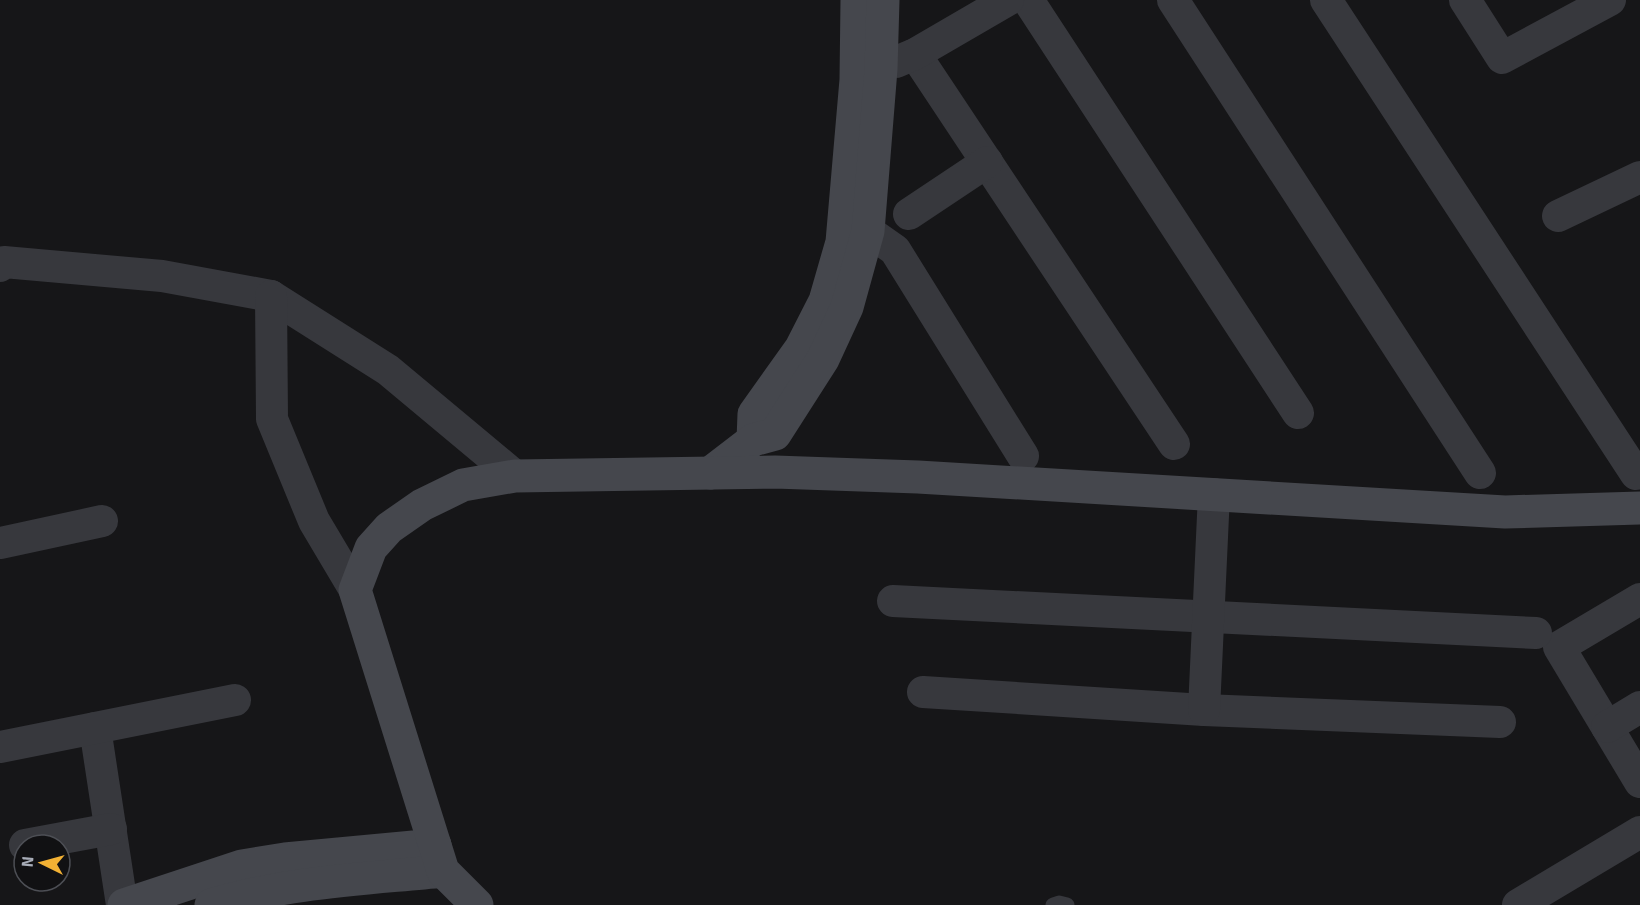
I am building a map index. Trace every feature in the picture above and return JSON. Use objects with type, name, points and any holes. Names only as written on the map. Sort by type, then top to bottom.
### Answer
[{"type":"street","points":[[753,440],[754,414],[801,348],[825,301],[842,242],[856,80],[857,0]]},
{"type":"street","points":[[710,473],[753,440],[775,434],[823,359],[847,307],[868,231],[881,69],[883,0]]},
{"type":"street","points":[[881,69],[915,54],[1008,0]]},
{"type":"street","points":[[1028,0],[1298,413]]},
{"type":"street","points":[[1173,0],[1480,473]]},
{"type":"street","points":[[1326,0],[1636,474]]},
{"type":"street","points":[[1465,0],[1502,58],[1610,0]]},
{"type":"street","points":[[915,54],[1174,444]]},
{"type":"street","points":[[909,214],[987,162]]},
{"type":"street","points":[[1558,216],[1640,177]]},
{"type":"street","points":[[868,231],[895,250],[1023,456]]},
{"type":"street","points":[[0,266],[4,262],[162,276],[271,296],[388,370],[515,476]]},
{"type":"street","points":[[271,296],[272,419],[314,521],[355,590],[439,858],[477,905]]},
{"type":"street","points":[[355,590],[371,548],[389,528],[422,504],[464,485],[515,476],[775,472],[918,477],[1505,512],[1640,508]]},
{"type":"street","points":[[1204,710],[1214,494]]},
{"type":"street","points":[[0,543],[102,521]]},
{"type":"street","points":[[1640,599],[1559,647],[1640,782]]},
{"type":"street","points":[[893,601],[1536,633]]},
{"type":"street","points":[[922,692],[1204,710],[1500,722]]},
{"type":"street","points":[[0,747],[235,700]]},
{"type":"street","points":[[1607,727],[1640,707]]},
{"type":"street","points":[[94,729],[123,905],[242,866],[285,859],[439,858]]},
{"type":"street","points":[[72,836],[111,829]]},
{"type":"street","points":[[1518,905],[1640,832]]},
{"type":"street","points":[[211,905],[263,891],[439,858]]},
{"type":"lane","points":[[1053,905],[1059,903],[1067,905]]}]
